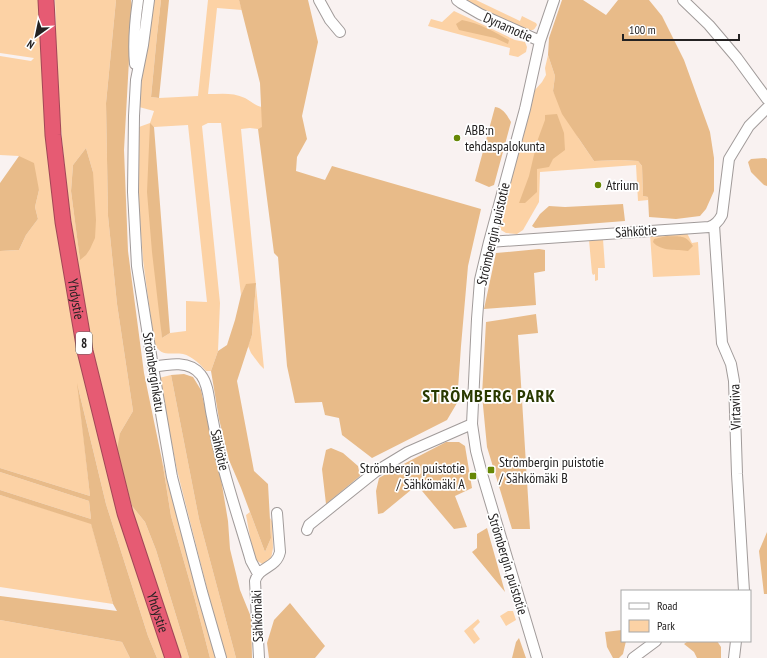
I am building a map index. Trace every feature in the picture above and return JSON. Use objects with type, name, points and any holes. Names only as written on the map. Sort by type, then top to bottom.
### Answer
[{"type":"highway","name":"Yhdystie","points":[[46,0],[53,135],[64,222],[85,351],[125,513],[173,658]]},
{"type":"highway","points":[[46,18],[52,0]]},
{"type":"street","name":"Strömberginkatu","points":[[136,80],[134,54],[135,23],[138,0]]},
{"type":"street","name":"Strömberginkatu","points":[[149,0],[136,80],[134,116],[133,200],[137,266],[172,477],[221,658]]},
{"type":"street","points":[[319,0],[330,20],[340,32]]},
{"type":"street","name":"Dynamotie","points":[[457,0],[480,14],[540,41]]},
{"type":"street","name":"Strömbergin puistotie","points":[[537,658],[482,474],[476,451],[472,424],[476,318],[480,280],[525,109],[540,41],[554,0]]},
{"type":"street","points":[[683,0],[709,25],[737,58],[767,99]]},
{"type":"street","points":[[714,225],[718,222],[722,215],[729,159],[749,126],[767,108]]},
{"type":"street","name":"Sähkötie","points":[[489,242],[714,225]]},
{"type":"street","name":"Virtaviiva","points":[[714,225],[722,343],[730,364],[734,381],[737,474],[744,590]]},
{"type":"street","name":"Sähkötie","points":[[153,367],[185,364],[193,367],[202,375],[208,390],[212,416],[224,469],[251,561],[258,574]]},
{"type":"street","points":[[307,530],[309,525],[375,472],[408,452],[472,424]]},
{"type":"street","name":"Sähkömäki","points":[[259,658],[256,581],[258,574],[275,562],[279,556],[277,513]]},
{"type":"street","points":[[633,658],[655,642]]},
{"type":"street","points":[[734,658],[736,642]]},
{"type":"green space","points":[[0,0],[40,0],[73,323],[103,457],[168,658],[157,658],[148,636],[106,504],[78,387],[90,496],[0,468],[0,251],[19,250],[26,235],[38,219],[35,207],[39,190],[19,156],[0,155],[0,56],[31,61],[34,58],[0,53]]},
{"type":"green space","points":[[55,0],[116,0],[106,103],[108,216],[117,304],[133,411],[120,433],[132,506],[113,445],[93,359],[79,278],[67,190],[56,77]],"holes":[[[86,148],[93,172],[80,259],[71,191],[73,165]]]},
{"type":"green space","points":[[151,0],[161,0],[151,97],[198,96],[208,0],[239,0],[242,10],[217,8],[208,94],[236,95],[262,107],[262,128],[241,129],[256,284],[246,285],[241,295],[221,123],[208,123],[202,126],[220,303],[218,351],[211,371],[206,371],[196,361],[186,355],[162,352],[156,347],[154,342],[143,260],[139,208],[139,127],[150,123],[154,111],[139,107]],"holes":[[[150,124],[154,127],[188,125],[207,302],[186,301],[186,331],[170,333],[162,338]]]},
{"type":"green space","points":[[466,0],[476,0],[520,21],[522,16],[536,23],[537,25],[533,30],[527,30],[473,6]]},
{"type":"green space","points":[[454,11],[515,40],[525,42],[527,47],[526,52],[518,57],[509,55],[510,48],[428,26],[431,19],[442,22]]},
{"type":"green space","points":[[548,55],[555,76],[553,91],[579,139],[594,161],[638,161],[642,166],[643,196],[648,197],[648,200],[638,201],[636,165],[540,172],[539,202],[523,230],[517,234],[506,233],[501,230],[499,224],[534,91],[546,75],[545,68]]},
{"type":"green space","points":[[687,233],[692,243],[698,242],[700,275],[653,277],[650,234]]},
{"type":"green space","points":[[603,239],[605,268],[598,268],[598,280],[595,281],[595,274],[593,275],[592,273],[589,240]]},
{"type":"green space","points":[[256,285],[264,369],[251,353],[248,346],[252,335]]},
{"type":"green space","points":[[171,375],[199,519],[236,658],[225,658],[177,470],[159,378]]},
{"type":"green space","points":[[162,460],[216,658],[210,658],[171,516]]},
{"type":"green space","points":[[0,472],[89,501],[91,519],[0,490]]},
{"type":"green space","points":[[0,495],[91,523],[113,604],[0,587]]},
{"type":"green space","points":[[132,506],[145,522],[156,550],[189,658],[181,658],[160,600],[134,517]]},
{"type":"green space","points":[[250,512],[265,552],[271,538],[270,518],[272,521],[273,548],[271,559],[264,565],[254,559],[246,515]]},
{"type":"green space","points":[[508,611],[513,611],[516,620],[506,626],[500,616]]},
{"type":"green space","points":[[478,619],[480,622],[473,629],[480,639],[474,644],[464,631]]},
{"type":"green space","points":[[0,620],[122,642],[130,658],[0,658]]},
{"type":"shaded area","points":[[116,0],[131,0],[132,6],[124,150],[128,251],[144,373],[162,460],[171,516],[210,658],[189,658],[156,550],[145,522],[132,506],[117,450],[120,433],[133,411],[117,304],[108,216],[106,103]]},
{"type":"shaded area","points":[[161,0],[169,0],[159,98],[151,97]]},
{"type":"shaded area","points":[[239,0],[308,0],[318,42],[302,116],[307,139],[297,157],[296,171],[325,180],[332,166],[481,209],[468,266],[457,403],[447,420],[372,458],[342,435],[339,418],[325,415],[322,402],[295,403],[287,366],[278,257],[274,253],[258,129],[262,127],[260,83]]},
{"type":"shaded area","points":[[562,0],[583,0],[606,15],[618,0],[649,0],[662,16],[684,60],[710,132],[714,158],[714,191],[706,209],[700,216],[676,219],[649,217],[648,197],[643,196],[642,166],[638,161],[594,161],[562,114],[553,91],[555,76],[548,55],[549,38]]},
{"type":"shaded area","points":[[462,20],[475,23],[492,31],[509,40],[508,44],[495,38],[459,30],[456,24]]},
{"type":"shaded area","points":[[495,107],[503,110],[511,122],[494,185],[489,187],[475,181]]},
{"type":"shaded area","points":[[557,114],[564,133],[565,150],[553,159],[549,167],[537,169],[537,192],[525,203],[519,203],[529,176],[538,139],[545,120],[545,115]]},
{"type":"shaded area","points":[[150,123],[154,127],[170,333],[162,338],[147,192]]},
{"type":"shaded area","points":[[86,148],[93,172],[96,220],[95,238],[86,255],[80,260],[71,191],[73,165]]},
{"type":"shaded area","points":[[19,156],[34,163],[39,190],[35,207],[38,219],[26,235],[19,250],[0,251],[0,183]]},
{"type":"shaded area","points":[[751,159],[767,159],[767,186],[764,185],[751,172],[748,162]]},
{"type":"shaded area","points":[[623,204],[625,221],[535,228],[532,226],[540,214],[549,206],[565,207]]},
{"type":"shaded area","points":[[667,236],[679,236],[685,238],[693,246],[688,251],[669,250],[656,245],[653,242],[654,239]]},
{"type":"shaded area","points":[[539,249],[545,250],[545,271],[534,273],[536,305],[484,309],[496,253]]},
{"type":"shaded area","points":[[256,283],[252,335],[237,381],[254,471],[268,484],[271,538],[265,552],[229,460],[219,419],[211,371],[218,351],[227,345],[241,295],[246,284]]},
{"type":"shaded area","points":[[536,314],[538,333],[518,335],[530,529],[512,529],[487,447],[482,395],[486,322]]},
{"type":"shaded area","points":[[184,374],[193,377],[201,390],[221,479],[228,521],[230,549],[240,590],[251,617],[252,658],[236,658],[199,519],[171,375]]},
{"type":"shaded area","points":[[77,383],[106,504],[148,636],[157,658],[130,658],[122,642],[0,620],[0,596],[117,611],[113,604],[91,524],[0,495],[0,490],[91,519],[89,501],[0,472],[0,468],[90,496]]},
{"type":"shaded area","points":[[446,442],[459,442],[465,446],[472,488],[455,496],[467,527],[454,529],[417,485],[383,513],[378,514],[376,491],[379,478]]},
{"type":"shaded area","points":[[331,448],[343,453],[358,466],[360,476],[326,504],[322,469],[326,450]]},
{"type":"shaded area","points":[[487,528],[505,592],[472,552],[477,548],[477,534]]},
{"type":"shaded area","points":[[767,532],[767,594],[764,594],[759,551]]},
{"type":"shaded area","points":[[290,603],[325,646],[315,658],[269,658],[267,643],[274,620]]},
{"type":"shaded area","points":[[621,630],[621,642],[626,642],[623,654],[619,658],[613,658],[607,647],[605,632]]},
{"type":"shaded area","points":[[519,638],[526,658],[512,658],[516,642]]},
{"type":"shaded area","points":[[687,642],[718,642],[721,647],[721,658],[697,658],[694,652],[684,644]]},
{"type":"place","name":"ABB:n tehdaspalokunta","points":[[457,138]]},
{"type":"place","name":"Atrium","points":[[598,185]]},
{"type":"place","name":"Strömbergin puistotie / Sähkömäki B","points":[[491,470]]},
{"type":"place","name":"Strömbergin puistotie / Sähkömäki A","points":[[473,476]]},
{"type":"district","name":"STRÖMBERG PARK","points":[[489,395]]}]
